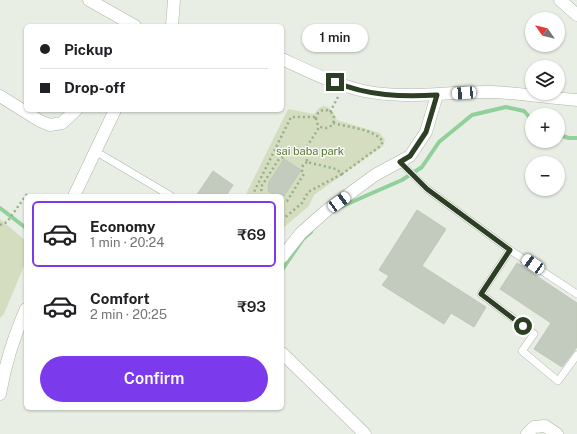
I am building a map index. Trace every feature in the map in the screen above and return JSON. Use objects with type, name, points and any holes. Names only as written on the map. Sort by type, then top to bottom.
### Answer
[{"type":"street","points":[[89,0],[131,24]]},
{"type":"street","points":[[172,24],[174,0]]},
{"type":"street","points":[[560,0],[577,15]]},
{"type":"street","points":[[284,60],[344,86],[385,95],[402,96],[492,92],[577,100]]},
{"type":"street","points":[[284,254],[301,233],[326,211],[375,175],[402,165],[426,132],[437,95]]},
{"type":"street","points":[[0,96],[24,111]]},
{"type":"street","points":[[26,112],[50,125],[62,123],[74,112]]},
{"type":"street","points":[[75,194],[114,112]]},
{"type":"street","points":[[0,394],[2,380],[16,331],[24,313]]},
{"type":"street","points":[[284,355],[365,434]]},
{"type":"street","points":[[527,434],[534,427],[545,426],[557,434]]},
{"type":"lane","points":[[95,151],[168,194]]},
{"type":"lane","points":[[402,165],[427,189],[510,250],[577,294]]},
{"type":"lane","points":[[510,250],[481,294],[534,334],[522,351],[558,381],[577,355]]},
{"type":"path","points":[[330,112],[344,86]]},
{"type":"path","points":[[324,110],[330,112],[333,116],[333,123],[325,128],[316,122],[316,117],[321,111],[324,110]]},
{"type":"path","points":[[253,194],[291,117],[316,117]]},
{"type":"path","points":[[284,218],[302,203],[308,192],[342,174],[383,142],[374,133],[333,123]]},
{"type":"path","points":[[304,151],[320,126]]},
{"type":"path","points":[[262,194],[261,187],[279,159],[286,156],[294,148],[304,151]]},
{"type":"path","points":[[304,151],[307,162]]},
{"type":"path","points":[[307,162],[336,169],[342,174]]},
{"type":"path","points":[[284,202],[287,201],[304,174],[302,171],[303,165],[307,162]]},
{"type":"path","points":[[0,225],[7,222],[24,199]]},
{"type":"green space","name":"sai baba park","points":[[323,106],[328,107],[332,110],[337,120],[380,133],[385,140],[383,146],[314,195],[309,206],[284,227],[284,194],[246,194],[288,109],[314,114]]},
{"type":"green space","points":[[0,219],[24,239],[24,266],[4,314],[0,318]]},
{"type":"building","points":[[284,159],[301,170],[284,196],[284,194],[273,194],[268,191],[269,182]]},
{"type":"building","points":[[213,171],[233,185],[227,194],[197,194]]},
{"type":"building","points":[[417,210],[446,229],[422,266],[486,307],[474,327],[451,313],[444,324],[382,285],[389,276],[379,270]]},
{"type":"building","points":[[517,263],[577,303],[577,347],[562,367],[534,349],[551,323],[500,289]]},
{"type":"waterway","points":[[338,208],[402,180],[422,167],[439,142],[472,115],[506,107],[525,112]]},
{"type":"waterway","points":[[565,137],[577,138]]},
{"type":"waterway","points":[[0,208],[24,226]]},
{"type":"waterway","points":[[284,267],[303,239],[311,232]]},
{"type":"route","points":[[335,82],[363,91],[385,95],[437,95],[426,132],[410,156],[400,162],[427,189],[510,250],[481,294],[523,326]]}]
